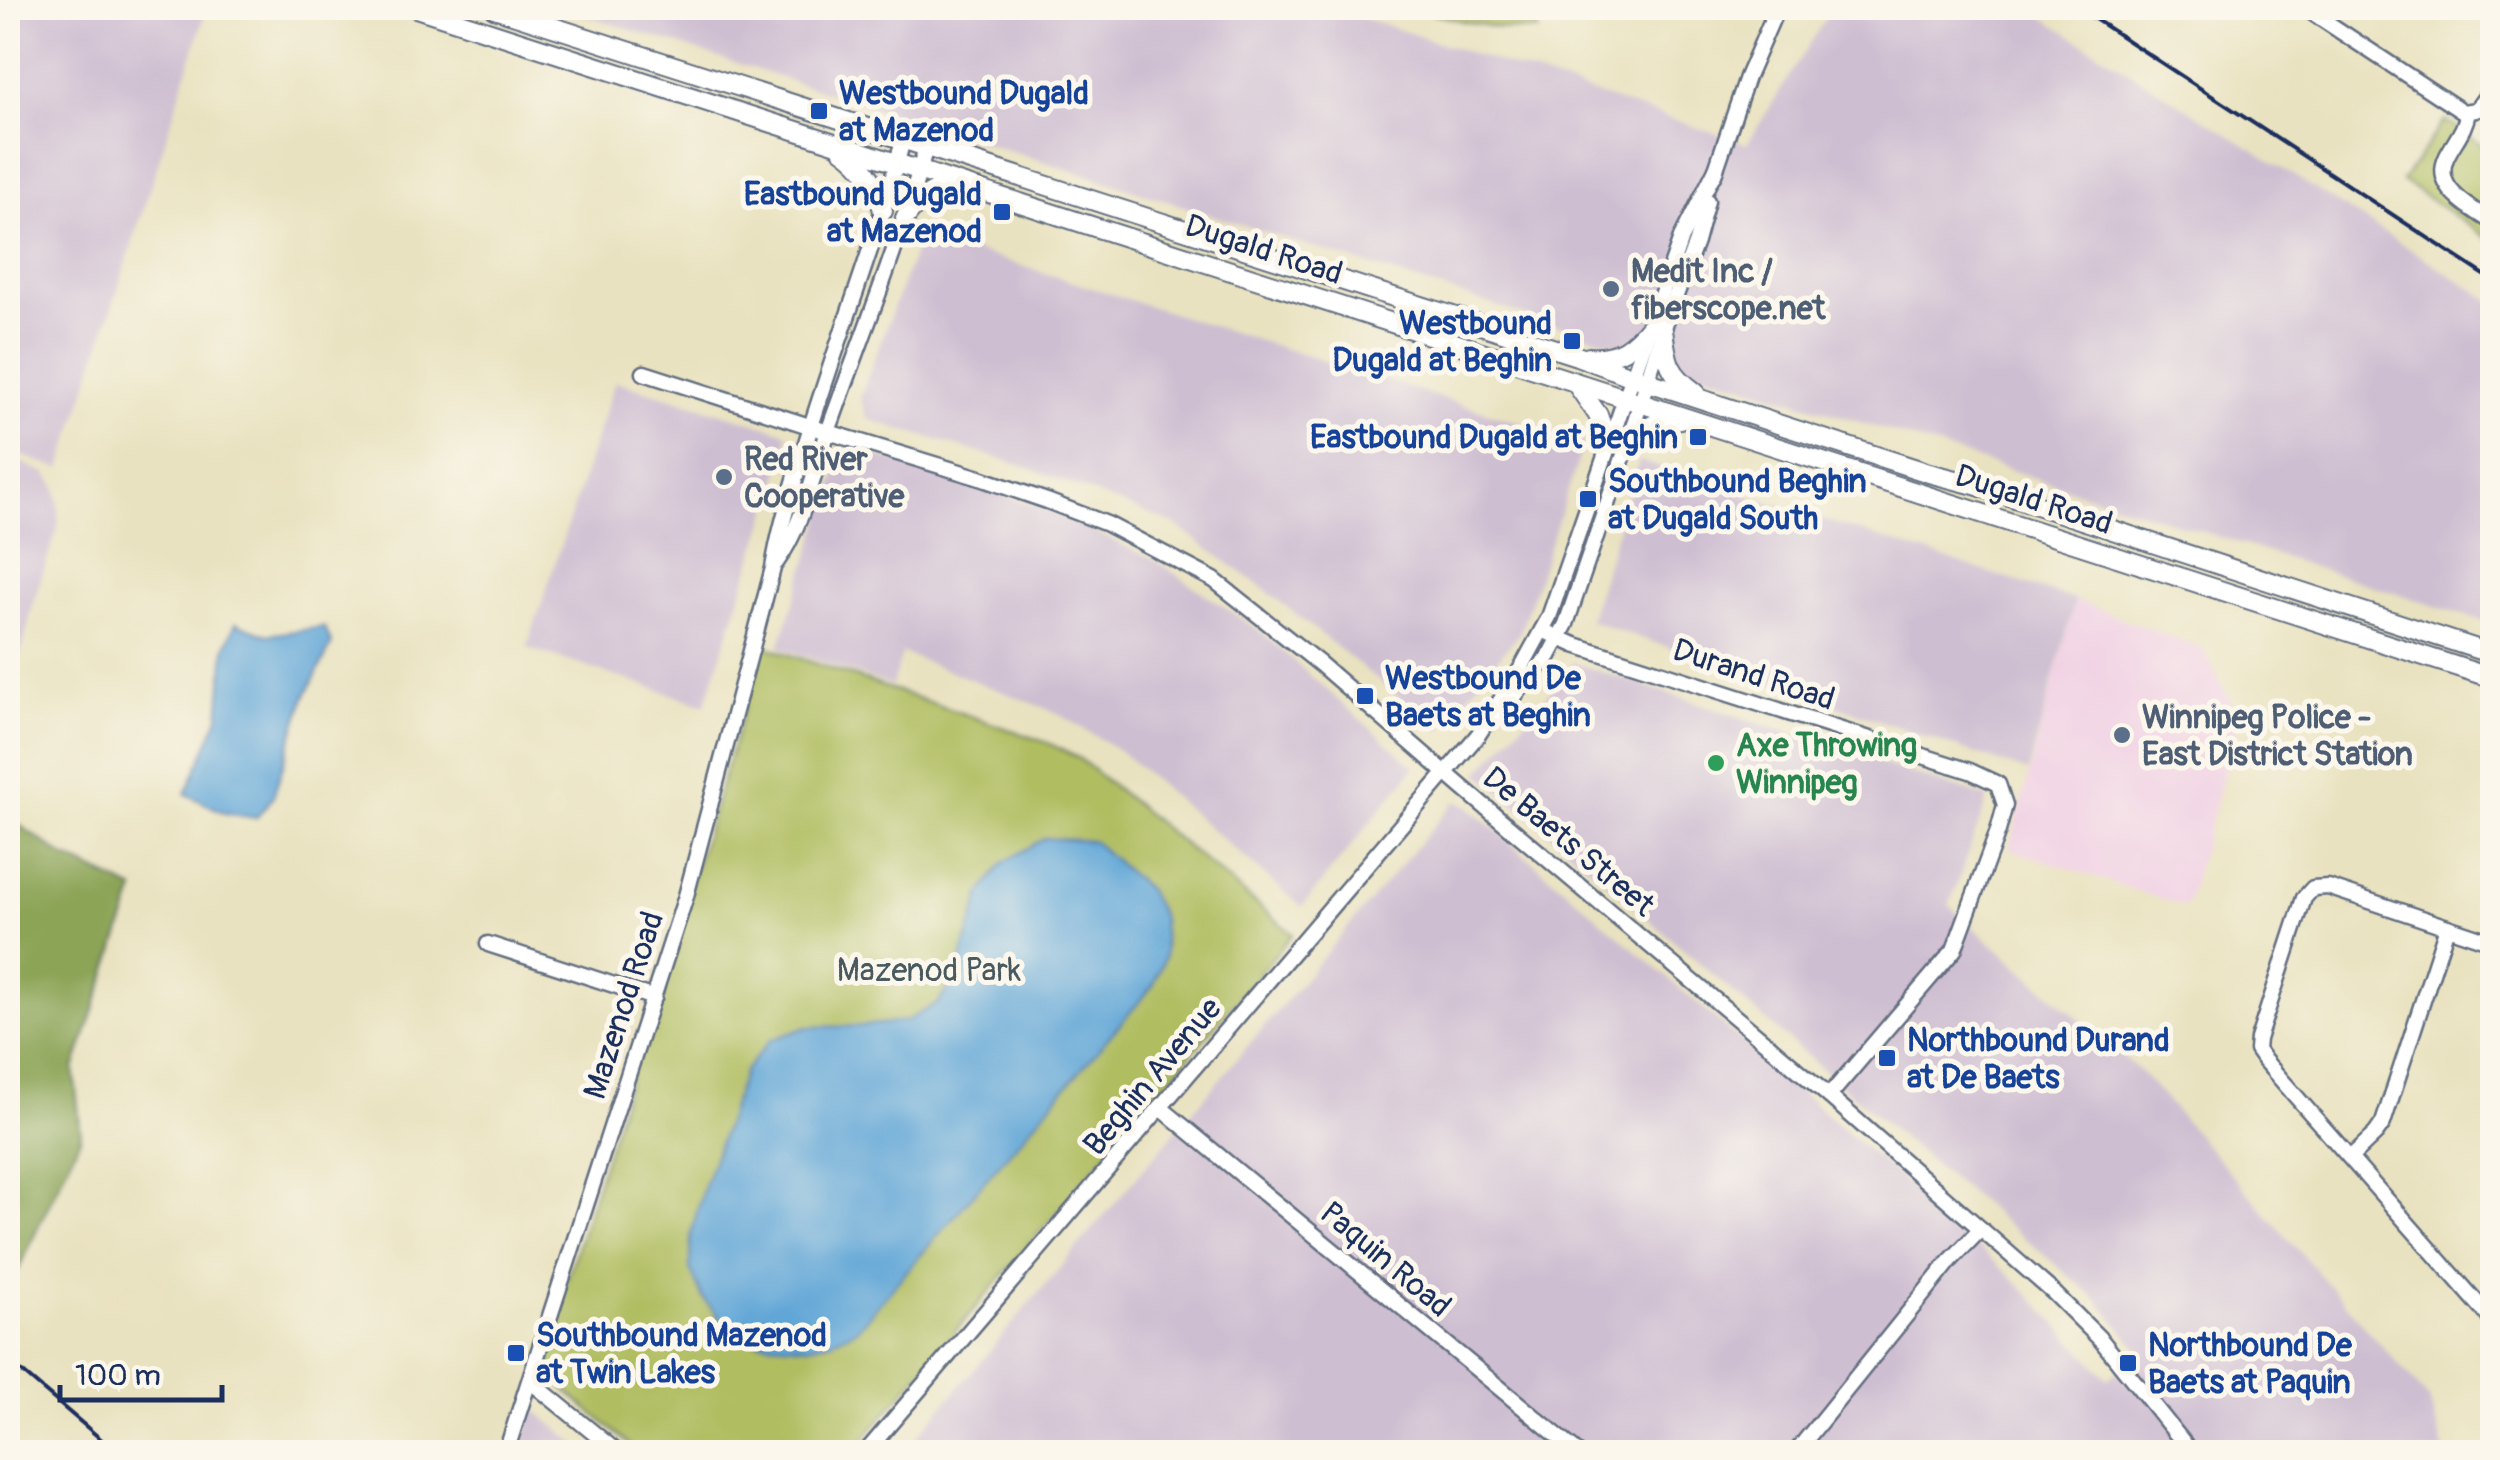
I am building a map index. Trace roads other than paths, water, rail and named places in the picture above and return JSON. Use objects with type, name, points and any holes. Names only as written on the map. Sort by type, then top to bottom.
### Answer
[{"type":"main road","name":"Dugald Road","points":[[416,8],[2492,678]]},
{"type":"main road","name":"Dugald Road","points":[[494,8],[2492,654]]},
{"type":"main road","points":[[824,138],[853,157],[870,176],[883,211]]},
{"type":"main road","points":[[905,218],[918,200],[931,192],[966,184]]},
{"type":"main road","points":[[1577,356],[1603,358],[1621,354],[1657,327],[1671,371],[1708,401]]},
{"type":"main road","points":[[1575,382],[1598,415],[1608,444]]},
{"type":"main road","points":[[1628,443],[1656,422],[1689,418]]},
{"type":"street","name":"Beghin Avenue","points":[[1478,735],[1542,630],[1608,444],[1633,400],[1657,327],[1696,242],[1716,170],[1761,41],[1777,8]]},
{"type":"street","points":[[2305,8],[2456,108],[2468,112],[2482,105],[2492,88]]},
{"type":"street","points":[[2468,112],[2466,126],[2445,159],[2445,182],[2456,198],[2492,222]]},
{"type":"street","name":"Mazenod Road","points":[[506,1452],[686,896],[778,537],[904,140]]},
{"type":"street","name":"Mazenod Road","points":[[773,568],[790,544],[926,148]]},
{"type":"street","name":"De Baets Street","points":[[644,373],[1048,501],[1107,524],[1214,580],[1306,652],[1980,1229],[2083,1321],[2191,1452]]},
{"type":"street","name":"Beghin Avenue","points":[[866,1452],[1549,656],[1573,608],[1628,443],[1633,400]]},
{"type":"street","name":"Durand Road","points":[[1542,630],[1575,645],[1998,784],[2005,804],[1954,950],[1829,1096]]},
{"type":"street","points":[[2492,942],[2328,887],[2313,888],[2304,898],[2258,1040],[2264,1060],[2492,1323]]},
{"type":"street","points":[[2350,1157],[2383,1123],[2448,927]]},
{"type":"street","points":[[488,944],[654,998]]},
{"type":"street","name":"Paquin Road","points":[[1161,1108],[1576,1452]]},
{"type":"street","points":[[1796,1452],[1980,1229]]},
{"type":"street","points":[[530,1381],[616,1452]]},
{"type":"water","points":[[236,623],[267,635],[324,627],[332,644],[305,697],[273,797],[256,818],[225,813],[186,794],[219,717],[225,648]]},
{"type":"water","points":[[1045,838],[1093,841],[1148,890],[1162,918],[1165,957],[1153,986],[857,1329],[833,1341],[808,1346],[758,1342],[727,1327],[702,1296],[690,1269],[691,1234],[744,1072],[770,1040],[807,1027],[906,1021],[938,1003],[956,978],[981,894],[1003,863]]},
{"type":"railway","points":[[2078,8],[2492,280]]},
{"type":"railway","points":[[8,1360],[116,1452]]},
{"type":"place","name":"Westbound Dugald at Mazenod","points":[[819,111]]},
{"type":"place","name":"Eastbound Dugald at Mazenod","points":[[1002,212]]},
{"type":"place","name":"Medit Inc / fiberscope.net","points":[[1611,289]]},
{"type":"place","name":"Westbound Dugald at Beghin","points":[[1572,341]]},
{"type":"place","name":"Eastbound Dugald at Beghin","points":[[1698,437]]},
{"type":"place","name":"Red River Cooperative","points":[[724,477]]},
{"type":"place","name":"Southbound Beghin at Dugald South","points":[[1588,499]]},
{"type":"place","name":"Westbound De Baets at Beghin","points":[[1365,696]]},
{"type":"place","name":"Winnipeg Police - East District Station","points":[[2122,735]]},
{"type":"place","name":"Axe Throwing Winnipeg","points":[[1716,763]]},
{"type":"place","name":"Northbound Durand at De Baets","points":[[1887,1058]]},
{"type":"place","name":"Southbound Mazenod at Twin Lakes","points":[[516,1353]]},
{"type":"place","name":"Northbound De Baets at Paquin","points":[[2128,1363]]},
{"type":"park label","name":"Mazenod Park","points":[[929,970]]}]
